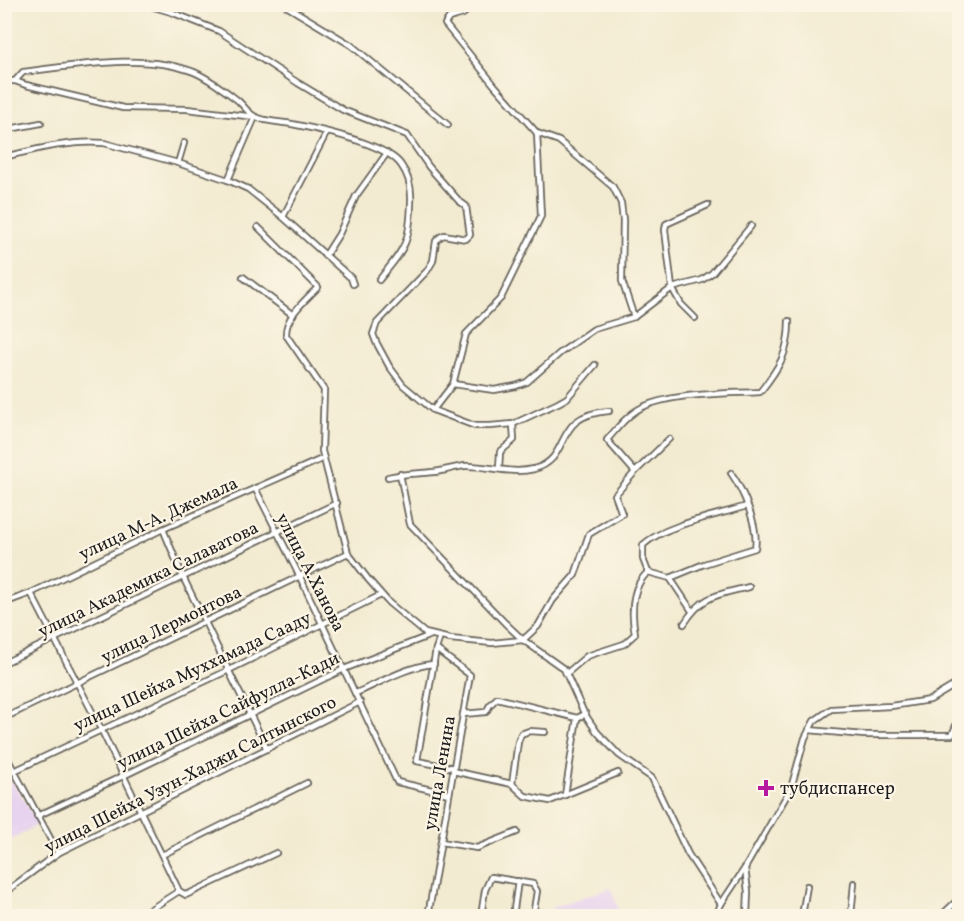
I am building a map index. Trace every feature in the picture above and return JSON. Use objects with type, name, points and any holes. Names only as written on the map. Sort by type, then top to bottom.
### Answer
[{"type":"street","points":[[144,4],[171,12],[219,32],[344,110],[407,135],[429,167],[466,206],[470,235],[466,239],[444,235],[440,237],[435,246],[433,261],[427,271],[407,289],[374,329],[376,342],[396,377],[433,410],[475,426],[513,424],[567,398],[595,365]]},
{"type":"street","points":[[171,12],[174,4]]},
{"type":"street","points":[[283,4],[351,45],[447,125]]},
{"type":"street","points":[[468,4],[468,10],[463,14],[448,18],[445,24],[537,133],[559,141],[613,187],[621,203],[622,281],[633,317]]},
{"type":"street","points":[[15,81],[23,72],[116,61],[164,65],[195,73],[236,99],[255,117]]},
{"type":"street","points":[[4,81],[15,81],[26,86],[123,108],[187,109],[255,117],[327,132],[356,140],[387,153],[400,163],[409,179],[412,193],[410,227],[404,246],[379,280]]},
{"type":"street","points":[[228,180],[255,117]]},
{"type":"street","points":[[4,130],[41,123]]},
{"type":"street","points":[[283,217],[327,132]]},
{"type":"street","points":[[433,410],[453,384],[466,334],[501,297],[541,216],[537,133]]},
{"type":"street","points":[[4,157],[87,142],[104,143],[228,180],[248,189],[283,217],[351,278],[353,284]]},
{"type":"street","points":[[178,164],[184,143]]},
{"type":"street","points":[[325,256],[339,234],[356,196],[387,153]]},
{"type":"street","points":[[695,318],[681,304],[672,288],[666,224],[708,205]]},
{"type":"street","points":[[453,384],[494,390],[516,386],[533,378],[560,353],[594,329],[633,317],[672,288],[702,280],[712,273],[751,226]]},
{"type":"street","points":[[258,227],[318,287],[293,315],[286,334],[324,390],[322,451],[348,553],[381,595],[425,633],[492,643],[524,640],[538,626],[553,600],[575,575],[589,534],[622,514],[615,495],[635,472],[669,440]]},
{"type":"street","points":[[243,277],[293,315]]},
{"type":"street","points":[[635,472],[607,440],[633,412],[650,404],[689,396],[760,392],[779,369],[789,339],[789,321]]},
{"type":"street","points":[[388,477],[465,466],[511,472],[534,468],[544,465],[556,454],[569,428],[576,420],[592,412],[609,411]]},
{"type":"street","points":[[500,469],[500,452],[514,440],[513,424]]},
{"type":"street","name":"улица М-А. Джемала","points":[[4,603],[31,593],[163,529],[324,458]]},
{"type":"street","points":[[648,572],[670,578],[704,564],[755,548],[752,518],[731,473]]},
{"type":"street","points":[[400,474],[410,524],[524,640],[567,673],[586,715],[597,732],[620,755],[652,778],[688,854],[721,904]]},
{"type":"street","name":"улица А.Ханова","points":[[255,488],[323,624],[397,782],[449,794]]},
{"type":"street","name":"улица Академика Салаватова","points":[[4,663],[337,503]]},
{"type":"street","points":[[648,572],[643,559],[643,545],[651,537],[670,529],[747,507]]},
{"type":"street","points":[[163,529],[183,577],[267,749]]},
{"type":"street","name":"улица Лермонтова","points":[[4,718],[348,553]]},
{"type":"street","points":[[567,673],[587,656],[630,640],[635,634],[631,613],[639,580],[648,572]]},
{"type":"street","points":[[670,578],[692,611]]},
{"type":"street","points":[[684,624],[692,611],[706,598],[749,587]]},
{"type":"street","points":[[31,593],[101,729],[179,891],[186,895],[276,852]]},
{"type":"street","name":"улица Шейха Муххамада Сааду","points":[[14,771],[229,670],[381,595]]},
{"type":"street","name":"улица Шейха Сайфулла-Кади","points":[[37,816],[344,669],[433,635]]},
{"type":"street","points":[[440,636],[417,761],[512,784],[525,796],[550,801],[618,773]]},
{"type":"street","name":"улица Ленина","points":[[428,916],[470,675],[436,650]]},
{"type":"street","points":[[356,693],[390,677],[434,664]]},
{"type":"street","points":[[716,916],[791,788],[809,730],[814,721],[831,709],[891,706],[930,700],[960,682]]},
{"type":"street","points":[[953,687],[960,702]]},
{"type":"street","points":[[463,714],[486,712],[497,698],[577,718],[586,715]]},
{"type":"street","name":"улица Шейха Узун-Хаджи Салтынского","points":[[4,893],[58,853],[360,702]]},
{"type":"street","points":[[809,730],[864,735],[952,735],[960,716]]},
{"type":"street","points":[[565,795],[577,718]]},
{"type":"street","points":[[512,784],[521,734],[529,730],[545,732]]},
{"type":"street","points":[[4,752],[58,853]]},
{"type":"street","points":[[162,855],[307,783]]},
{"type":"street","points":[[441,842],[477,848],[517,832]]},
{"type":"street","points":[[745,868],[748,892],[747,916]]},
{"type":"street","points":[[481,916],[485,890],[490,877],[533,885],[537,891],[533,916]]},
{"type":"street","points":[[513,916],[518,881]]},
{"type":"street","points":[[851,916],[854,883]]},
{"type":"street","points":[[802,916],[807,885]]},
{"type":"street","points":[[140,916],[179,891]]},
{"type":"street","points":[[941,916],[960,898]]},
{"type":"shaded area","points":[[9,774],[38,824],[5,844],[5,776]]},
{"type":"shaded area","points":[[611,888],[621,916],[555,916],[552,907]]},
{"type":"place","name":"тубдиспансер","points":[[766,788]]}]
